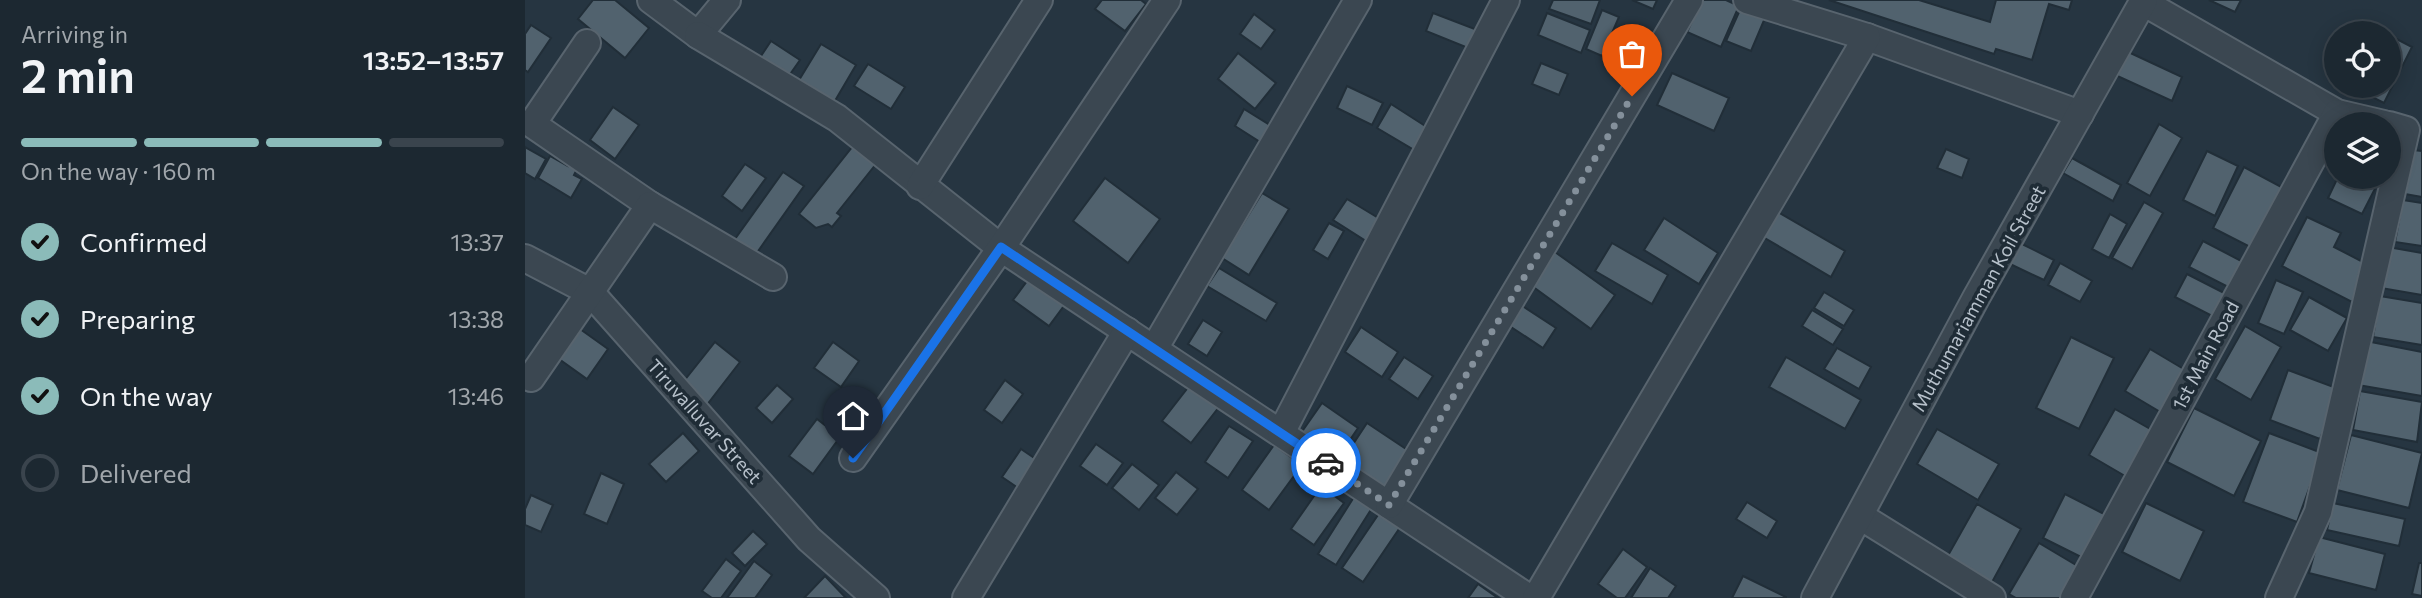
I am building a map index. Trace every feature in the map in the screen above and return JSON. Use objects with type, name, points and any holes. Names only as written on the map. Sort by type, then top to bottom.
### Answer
[{"type":"street","points":[[651,0],[698,35],[837,118],[920,186],[1001,247],[1529,598]]},
{"type":"street","points":[[698,35],[727,0]]},
{"type":"street","points":[[920,186],[1039,0]]},
{"type":"street","points":[[853,458],[1001,247],[1167,0]]},
{"type":"street","points":[[1154,349],[1358,0]]},
{"type":"street","points":[[1281,433],[1506,0]]},
{"type":"street","points":[[1389,505],[1689,0]]},
{"type":"street","points":[[1747,0],[1867,37],[2080,114]]},
{"type":"street","points":[[2143,1],[2335,112]]},
{"type":"street","name":"Muthumariamman Koil Street","points":[[1815,598],[1976,298],[2143,1]]},
{"type":"street","points":[[1536,598],[1867,37]]},
{"type":"street","points":[[587,43],[529,122],[650,205],[773,277]]},
{"type":"street","name":"1st Main Road","points":[[2074,598],[2324,137]]},
{"type":"street","points":[[2279,598],[2318,512],[2387,189]]},
{"type":"street","points":[[531,378],[650,205]]},
{"type":"street","name":"Tiruvalluvar Street","points":[[525,258],[590,292],[809,539],[876,598]]},
{"type":"street","points":[[966,598],[1127,331]]},
{"type":"street","points":[[1860,516],[1987,595]]},
{"type":"building","points":[[593,0],[615,0],[649,28],[625,58],[578,19]]},
{"type":"building","points":[[1102,0],[1141,0],[1146,4],[1125,31],[1095,9]]},
{"type":"building","points":[[1553,0],[1600,0],[1591,24],[1549,9]]},
{"type":"building","points":[[1632,0],[1657,0],[1653,9]]},
{"type":"building","points":[[1702,0],[1726,0],[1739,6],[1721,47],[1687,32]]},
{"type":"building","points":[[1829,0],[1919,0],[1990,22],[1996,0],[2072,0],[2069,10],[2049,4],[2032,60],[1996,49],[1994,54]]},
{"type":"building","points":[[2209,0],[2241,0],[2235,12]]},
{"type":"building","points":[[1744,1],[1768,11],[1751,51],[1726,41]]},
{"type":"building","points":[[1602,10],[1619,17],[1602,56],[1586,49]]},
{"type":"building","points":[[1433,13],[1480,31],[1473,50],[1426,31]]},
{"type":"building","points":[[1547,13],[1590,30],[1581,53],[1538,35]]},
{"type":"building","points":[[1254,14],[1275,30],[1261,49],[1240,34]]},
{"type":"building","points":[[531,25],[551,38],[528,72],[525,70],[525,34]]},
{"type":"building","points":[[1620,28],[1635,35],[1623,62],[1608,55]]},
{"type":"building","points":[[771,41],[800,60],[786,80],[757,62]]},
{"type":"building","points":[[2401,41],[2412,47],[2401,69]]},
{"type":"building","points":[[821,44],[856,65],[829,111],[793,90]]},
{"type":"building","points":[[2124,50],[2182,77],[2172,101],[2113,74]]},
{"type":"building","points":[[1238,53],[1276,83],[1255,109],[1218,79]]},
{"type":"building","points":[[1541,63],[1568,74],[1559,95],[1532,84]]},
{"type":"building","points":[[868,64],[905,87],[891,109],[854,86]]},
{"type":"building","points":[[1672,73],[1729,98],[1714,131],[1657,105]]},
{"type":"building","points":[[1347,86],[1383,103],[1372,125],[1337,108]]},
{"type":"building","points":[[2374,98],[2386,98],[2384,103]]},
{"type":"building","points":[[1391,104],[1433,131],[1421,154],[1377,128]]},
{"type":"building","points":[[613,107],[639,125],[615,159],[590,140]]},
{"type":"building","points":[[1244,109],[1278,130],[1268,147],[1235,126]]},
{"type":"building","points":[[2159,124],[2182,138],[2150,196],[2127,183]]},
{"type":"building","points":[[853,146],[876,164],[837,213],[841,216],[832,227],[828,224],[816,228],[799,214]]},
{"type":"building","points":[[525,147],[546,159],[535,179],[525,173]]},
{"type":"building","points":[[1946,149],[1969,159],[1962,178],[1937,168]]},
{"type":"building","points":[[2413,150],[2422,151],[2422,197],[2405,194]]},
{"type":"building","points":[[2207,151],[2238,166],[2215,216],[2183,200]]},
{"type":"building","points":[[550,156],[568,166],[572,158],[580,163],[574,175],[582,179],[571,198],[538,178]]},
{"type":"building","points":[[2072,158],[2121,185],[2113,201],[2063,173]]},
{"type":"building","points":[[745,164],[766,178],[742,211],[722,196]]},
{"type":"building","points":[[2244,167],[2287,190],[2256,250],[2213,228]]},
{"type":"building","points":[[783,172],[804,186],[756,254],[735,239]]},
{"type":"building","points":[[1105,178],[1160,219],[1128,263],[1073,221]]},
{"type":"building","points":[[2332,189],[2375,189],[2362,214],[2328,198]]},
{"type":"building","points":[[1262,193],[1289,209],[1249,275],[1222,258]]},
{"type":"building","points":[[1347,199],[1380,219],[1366,241],[1333,220]]},
{"type":"building","points":[[2403,200],[2422,203],[2422,246],[2395,242]]},
{"type":"building","points":[[2144,202],[2163,213],[2132,269],[2112,258]]},
{"type":"building","points":[[1778,212],[1845,251],[1831,277],[1763,237]]},
{"type":"building","points":[[2110,214],[2127,224],[2109,258],[2092,249]]},
{"type":"building","points":[[2307,217],[2341,233],[2334,247],[2365,263],[2359,274],[2363,276],[2360,286],[2352,302],[2282,266]]},
{"type":"building","points":[[1664,218],[1718,253],[1699,284],[1644,250]]},
{"type":"building","points":[[1329,223],[1344,231],[1328,259],[1313,250]]},
{"type":"building","points":[[2203,241],[2247,264],[2234,290],[2189,267]]},
{"type":"building","points":[[1612,243],[1668,275],[1652,304],[1595,271]]},
{"type":"building","points":[[2020,243],[2054,260],[2044,280],[2010,264]]},
{"type":"building","points":[[2388,247],[2422,253],[2422,295],[2381,288]]},
{"type":"building","points":[[1555,252],[1615,295],[1591,329],[1532,286]]},
{"type":"building","points":[[2060,263],[2092,281],[2080,302],[2048,285]]},
{"type":"building","points":[[1219,268],[1277,303],[1266,321],[1207,286]]},
{"type":"building","points":[[1033,273],[1069,299],[1049,326],[1013,300]]},
{"type":"building","points":[[2187,274],[2232,297],[2220,320],[2175,297]]},
{"type":"building","points":[[2276,280],[2303,292],[2284,334],[2258,323]]},
{"type":"building","points":[[1824,292],[1854,310],[1844,326],[1814,308]]},
{"type":"building","points":[[2380,296],[2422,303],[2422,345],[2373,337]]},
{"type":"building","points":[[2309,297],[2347,318],[2328,351],[2290,330]]},
{"type":"building","points":[[1521,305],[1556,328],[1543,348],[1508,325]]},
{"type":"building","points":[[1812,310],[1843,329],[1833,345],[1802,326]]},
{"type":"building","points":[[1203,320],[1222,332],[1207,356],[1188,344]]},
{"type":"building","points":[[2245,326],[2281,347],[2251,400],[2215,379]]},
{"type":"building","points":[[1361,327],[1398,352],[1382,377],[1345,352]]},
{"type":"building","points":[[580,329],[608,349],[587,379],[559,359]]},
{"type":"building","points":[[2071,337],[2114,358],[2079,429],[2036,408]]},
{"type":"building","points":[[2366,341],[2422,352],[2422,396],[2358,385]]},
{"type":"building","points":[[715,342],[740,362],[706,406],[680,386]]},
{"type":"building","points":[[833,342],[859,361],[841,387],[814,368]]},
{"type":"building","points":[[1837,348],[1871,367],[1859,389],[1824,369]]},
{"type":"building","points":[[2150,349],[2187,371],[2162,413],[2125,391]]},
{"type":"building","points":[[1404,357],[1433,376],[1418,399],[1389,379]]},
{"type":"building","points":[[1786,357],[1861,400],[1845,429],[1769,387]]},
{"type":"building","points":[[2288,370],[2339,389],[2320,439],[2270,420]]},
{"type":"building","points":[[1005,380],[1023,394],[1002,423],[984,410]]},
{"type":"building","points":[[777,385],[793,399],[772,423],[756,408]]},
{"type":"building","points":[[1190,385],[1219,407],[1191,443],[1162,421]]},
{"type":"building","points":[[2360,391],[2422,402],[2417,442],[2353,430]]},
{"type":"building","points":[[1322,403],[1358,428],[1337,459],[1301,433]]},
{"type":"building","points":[[2194,408],[2261,441],[2234,496],[2167,462]]},
{"type":"building","points":[[2115,409],[2152,430],[2125,476],[2089,455]]},
{"type":"building","points":[[817,419],[840,437],[813,474],[789,456]]},
{"type":"building","points":[[1367,423],[1409,451],[1382,491],[1340,464]]},
{"type":"building","points":[[1229,426],[1253,441],[1228,478],[1205,462]]},
{"type":"building","points":[[1937,429],[1999,464],[1978,500],[1917,464]]},
{"type":"building","points":[[683,433],[699,451],[666,482],[649,464]]},
{"type":"building","points":[[2269,433],[2322,453],[2297,522],[2243,502]]},
{"type":"building","points":[[2351,435],[2422,453],[2409,508],[2337,490]]},
{"type":"building","points":[[1096,444],[1123,463],[1107,485],[1080,466]]},
{"type":"building","points":[[1274,445],[1302,465],[1269,510],[1242,490]]},
{"type":"building","points":[[1021,449],[1043,464],[1024,492],[1002,477]]},
{"type":"building","points":[[1132,464],[1159,485],[1139,510],[1112,488]]},
{"type":"building","points":[[1176,472],[1198,489],[1177,515],[1155,498]]},
{"type":"building","points":[[601,473],[624,484],[607,524],[584,514]]},
{"type":"building","points":[[1321,486],[1344,503],[1314,545],[1291,529]]},
{"type":"building","points":[[2065,494],[2106,515],[2085,559],[2043,538]]},
{"type":"building","points":[[531,495],[553,505],[541,532],[525,525],[525,509]]},
{"type":"building","points":[[1354,497],[1372,508],[1336,565],[1318,554]]},
{"type":"building","points":[[1747,502],[1777,521],[1767,538],[1736,519]]},
{"type":"building","points":[[2146,503],[2204,531],[2180,581],[2122,552]]},
{"type":"building","points":[[2333,503],[2405,519],[2399,546],[2327,530]]},
{"type":"building","points":[[1977,504],[2021,529],[1991,584],[1946,559]]},
{"type":"building","points":[[1380,512],[1401,526],[1363,582],[1342,568]]},
{"type":"building","points":[[753,531],[767,544],[745,566],[732,553]]},
{"type":"building","points":[[2319,537],[2385,554],[2376,590],[2309,573]]},
{"type":"building","points":[[2039,543],[2081,568],[2064,598],[2016,598],[2009,594]]},
{"type":"building","points":[[1623,549],[1647,567],[1625,598],[1617,598],[1598,584]]},
{"type":"building","points":[[726,559],[741,571],[721,598],[712,598],[702,591]]},
{"type":"building","points":[[754,561],[772,575],[755,598],[727,598]]},
{"type":"building","points":[[2419,563],[2422,563],[2422,596],[2412,594]]},
{"type":"building","points":[[1650,568],[1676,586],[1668,598],[1631,598]]},
{"type":"building","points":[[825,576],[846,598],[804,598]]},
{"type":"building","points":[[1743,576],[1786,597],[1786,598],[1732,598]]},
{"type":"building","points":[[1478,584],[1498,598],[1468,598]]},
{"type":"way so far","points":[[1326,463],[1389,505],[1632,96]]},
{"type":"route","points":[[853,458],[1001,247],[1326,463]]}]
